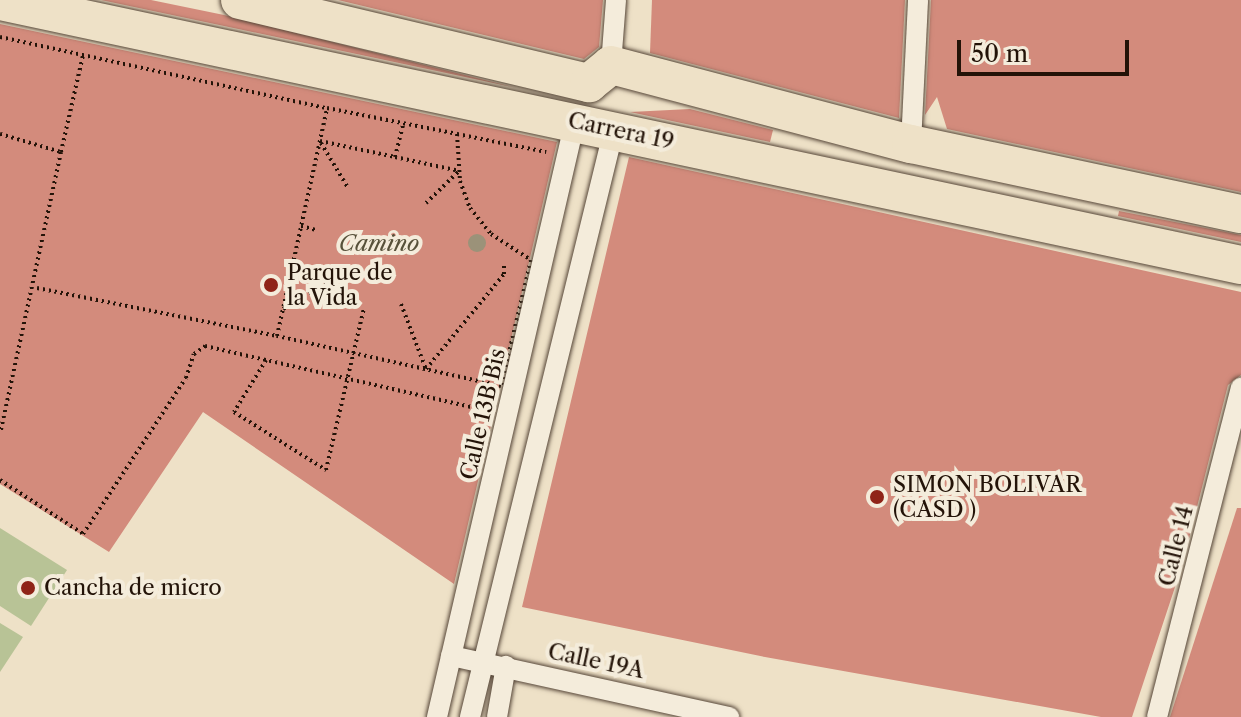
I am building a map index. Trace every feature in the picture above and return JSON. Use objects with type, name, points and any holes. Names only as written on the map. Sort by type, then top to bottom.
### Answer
[{"type":"highway","name":"Carrera 19","points":[[240,0],[311,8],[589,83],[611,65]]},
{"type":"highway","name":"Carrera 19","points":[[0,1],[614,129],[1241,265]]},
{"type":"highway","points":[[611,65],[911,144],[1241,214]]},
{"type":"street","points":[[611,65],[616,0]]},
{"type":"street","points":[[911,144],[918,0]]},
{"type":"street","name":"Calle 13B Bis","points":[[437,717],[575,121]]},
{"type":"street","points":[[470,717],[614,129]]},
{"type":"street","name":"Calle 14","points":[[1157,717],[1241,388]]},
{"type":"street","name":"Calle 19A","points":[[451,656],[506,666],[671,709],[729,717]]},
{"type":"street","points":[[497,717],[506,666]]},
{"type":"path","points":[[0,37],[557,154]]},
{"type":"path","points":[[0,433],[83,55]]},
{"type":"path","points":[[277,336],[327,108]]},
{"type":"path","points":[[395,157],[403,124]]},
{"type":"path","points":[[0,134],[61,152]]},
{"type":"path","points":[[37,288],[277,336],[501,386],[531,260],[482,222],[465,196],[459,171],[457,134]]},
{"type":"path","points":[[320,141],[459,171]]},
{"type":"path","points":[[320,141],[348,188]]},
{"type":"path","points":[[426,203],[459,171]]},
{"type":"path","points":[[301,226],[316,230]]},
{"type":"path","points":[[426,369],[504,274],[504,262]]},
{"type":"path","points":[[283,309],[326,283]]},
{"type":"path","points":[[401,304],[426,369]]},
{"type":"path","points":[[266,360],[234,412],[326,470],[364,308]]},
{"type":"path","points":[[0,480],[83,534],[186,378],[197,348],[393,386],[507,416]]},
{"type":"green space","name":"Cancha de micro","points":[[0,528],[67,570],[31,626],[0,606]]},
{"type":"green space","name":"Cancha de micro","points":[[0,623],[23,637],[0,672]]},
{"type":"building","points":[[101,0],[151,0],[224,15],[517,88]]},
{"type":"building","points":[[338,0],[603,0],[599,47],[584,59]]},
{"type":"building","points":[[652,0],[905,0],[899,118],[650,53]]},
{"type":"building","points":[[931,0],[1241,0],[1241,192],[947,129],[937,97],[925,115]]},
{"type":"building","name":"Parque de la Vida","points":[[0,24],[557,142],[454,584],[203,412],[109,552],[0,484]]},
{"type":"building","points":[[690,109],[773,130],[770,142],[630,112]]},
{"type":"building","name":"SIMON BOLIVAR (CASD )","points":[[629,157],[1241,292],[1241,375],[1228,385],[1182,566],[1132,717],[1101,717],[765,657],[522,607]]},
{"type":"building","points":[[1119,211],[1241,235],[1241,242],[1118,216]]},
{"type":"building","points":[[1237,508],[1241,508],[1241,717],[1170,717]]},
{"type":"place","name":"Parque de la Vida","points":[[271,285]]},
{"type":"place","name":"SIMON BOLIVAR (CASD )","points":[[877,497]]},
{"type":"place","name":"Cancha de micro","points":[[28,588]]},
{"type":"park label","name":"Camino","points":[[379,244]]}]
